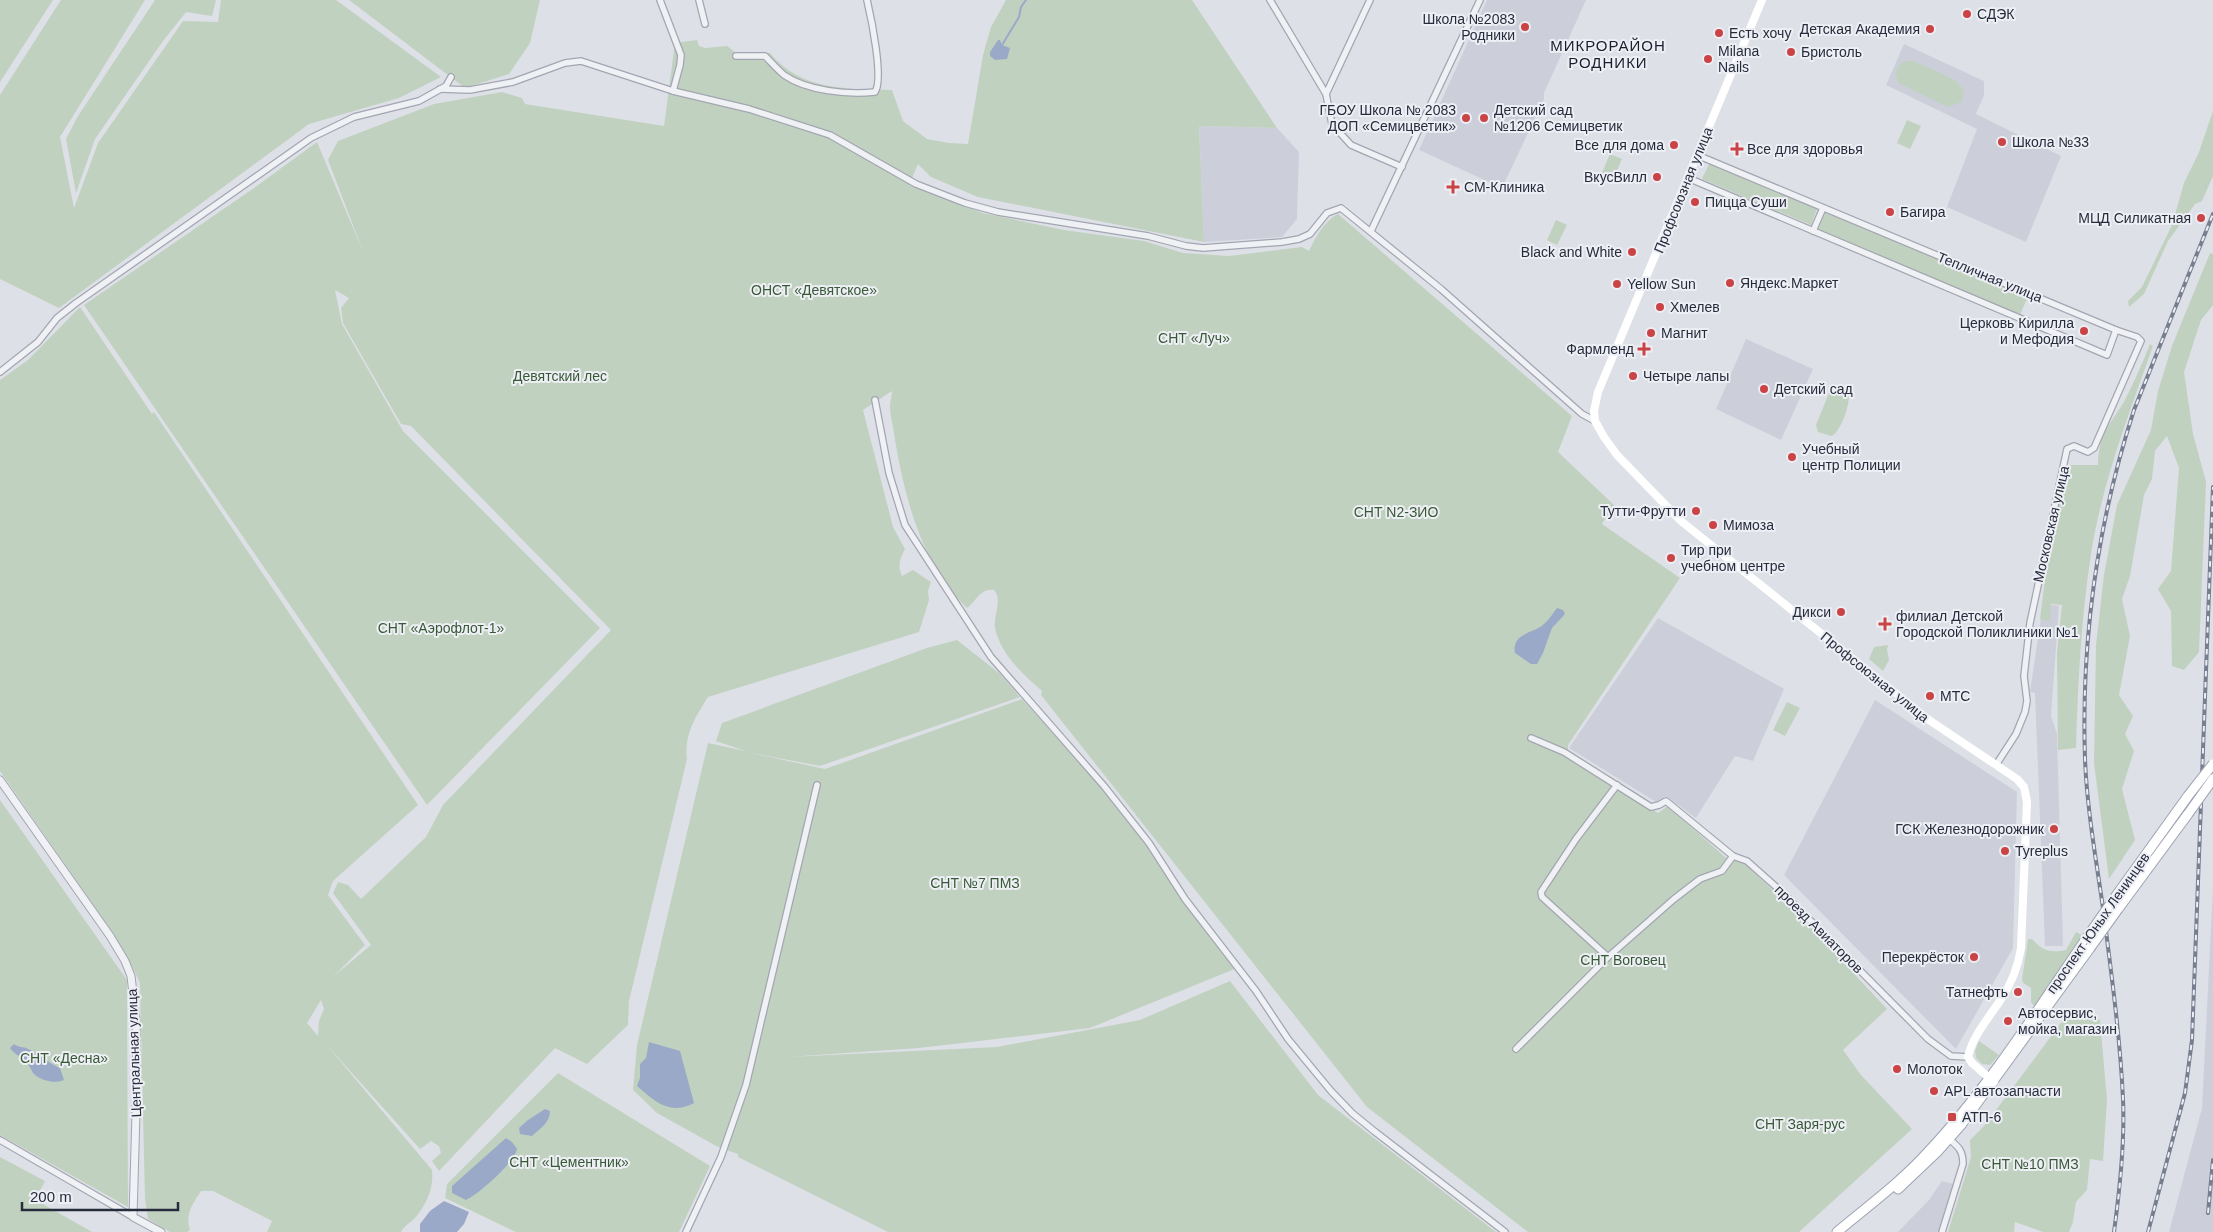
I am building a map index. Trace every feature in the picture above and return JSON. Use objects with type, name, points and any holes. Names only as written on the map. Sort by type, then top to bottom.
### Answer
[{"type":"main road","name":"Профсоюзная улица","points":[[1762,0],[1595,401],[1596,421],[1617,455],[1681,521],[1929,720],[2017,778],[2024,787],[2027,802],[2022,948],[2015,974],[2002,998],[1974,1039],[1968,1057]]},
{"type":"main road","name":"проспект Юных Ленинцев","points":[[1846,1232],[1908,1180],[1949,1140],[2116,896],[2213,764]]},
{"type":"main road","name":"проспект Юных Ленинцев","points":[[1837,1232],[1912,1168],[1991,1080],[2213,779]]},
{"type":"main road","points":[[1968,1057],[1991,1080]]},
{"type":"street","points":[[660,0],[680,55],[680,66],[673,91]]},
{"type":"street","points":[[699,0],[705,24]]},
{"type":"street","points":[[736,56],[765,56],[784,74],[825,90],[852,94],[875,92],[878,87],[878,71],[873,23],[867,0]]},
{"type":"street","points":[[1270,0],[1326,94],[1332,124],[1351,144],[1402,167]]},
{"type":"street","points":[[1274,8],[1278,0]]},
{"type":"street","points":[[1326,94],[1370,0]]},
{"type":"street","points":[[1370,232],[1480,0]]},
{"type":"street","points":[[440,89],[470,90],[513,82],[565,63],[581,61],[673,91],[749,109],[830,135],[916,184],[965,203],[998,212],[1148,236],[1186,246],[1203,248],[1298,239],[1310,234],[1327,213],[1341,208],[1441,289],[1576,408],[1596,421]]},
{"type":"street","points":[[0,372],[38,342],[57,318],[76,303],[311,138],[354,117],[419,101],[446,86],[451,77]]},
{"type":"street","name":"Тепличная улица","points":[[1688,178],[2107,354],[2116,330],[1697,155]]},
{"type":"street","points":[[1813,231],[1823,208]]},
{"type":"street","name":"Московская улица","points":[[1996,765],[2016,734],[2025,712],[2027,701],[2024,676],[2030,623],[2068,449],[2074,446],[2088,452],[2094,448],[2141,341],[2137,337],[2116,330]]},
{"type":"street","points":[[875,400],[889,473],[905,525],[990,657],[1104,786],[1150,843],[1185,899],[1256,991],[1288,1039],[1331,1091],[1374,1131],[1505,1232]]},
{"type":"street","points":[[1531,738],[1564,752],[1617,785],[1576,839],[1542,892],[1542,897],[1608,957]]},
{"type":"street","name":"Центральная улица","points":[[0,780],[110,936],[125,961],[131,976],[136,1020],[137,1077],[134,1217]]},
{"type":"street","points":[[686,1232],[721,1157],[746,1085],[817,785]]},
{"type":"street","name":"проезд Авиаторов","points":[[1617,785],[1652,807],[1666,801],[1733,856],[1747,861],[1783,893],[1928,1039],[1951,1056],[1968,1057]]},
{"type":"street","points":[[1516,1049],[1608,957],[1674,898],[1700,879],[1722,871],[1733,856]]},
{"type":"street","points":[[0,1140],[161,1232]]},
{"type":"street","points":[[1942,1232],[1963,1164],[1963,1154],[1958,1146],[1949,1140]]},
{"type":"shaded area","points":[[1487,0],[1586,0],[1544,93],[1544,99],[1502,188],[1419,150]]},
{"type":"shaded area","name":"Школа №33","points":[[1904,44],[1984,81],[1984,95],[1976,114],[2061,156],[2026,242],[1947,207],[1977,129],[1886,85]]},
{"type":"shaded area","points":[[1199,126],[1277,128],[1299,152],[1297,219],[1282,237],[1204,242]]},
{"type":"shaded area","name":"Детский сад","points":[[1746,339],[1813,369],[1781,440],[1716,409]]},
{"type":"shaded area","points":[[2043,604],[2059,606],[2051,716],[2057,734],[2063,946],[2045,946],[2035,693],[2030,692]]},
{"type":"shaded area","points":[[1658,618],[1784,689],[1753,761],[1735,756],[1696,818],[1666,796],[1656,802],[1569,748]]},
{"type":"shaded area","points":[[1875,700],[2017,792],[2013,948],[1956,1049],[1784,875]]},
{"type":"shaded area","points":[[2213,888],[2213,1232],[2169,1232],[2202,1108]]},
{"type":"shaded area","points":[[1942,1181],[1953,1184],[1938,1232],[1898,1232],[1929,1200]]},
{"type":"green space","points":[[0,0],[53,0],[0,82]]},
{"type":"green space","points":[[61,0],[145,0],[60,137],[74,208],[98,143],[183,21],[218,22],[221,0],[336,0],[441,77],[399,98],[309,124],[59,308],[0,279],[0,95]]},
{"type":"green space","points":[[155,0],[216,0],[212,16],[186,12],[163,41],[95,139],[76,193],[66,139],[78,116]]},
{"type":"green space","points":[[349,0],[540,0],[530,43],[509,74],[465,88]]},
{"type":"green space","points":[[1006,0],[1192,0],[1277,128],[1199,126],[1204,242],[978,197],[931,177],[918,164],[909,185],[983,213],[1064,230],[1144,241],[1183,253],[1229,256],[1302,247],[1309,251],[1324,225],[1338,214],[1572,416],[1558,452],[1614,505],[1602,524],[1680,578],[1568,745],[1568,756],[1658,813],[1668,806],[1725,857],[1744,863],[1799,915],[1887,1009],[1843,1050],[1861,1075],[1912,1129],[1799,1232],[1528,1232],[1367,1107],[1041,695],[1042,691],[1020,671],[1007,655],[995,628],[998,598],[994,590],[982,593],[967,608],[951,591],[927,552],[910,508],[899,462],[891,414],[892,391],[863,410],[893,527],[905,549],[900,562],[900,572],[902,576],[913,570],[931,582],[928,591],[929,600],[919,632],[708,697],[695,719],[687,742],[687,759],[629,1001],[628,1025],[587,1064],[555,1048],[439,1171],[432,1161],[441,1153],[439,1146],[431,1141],[420,1149],[325,1043],[432,1170],[431,1189],[423,1207],[401,1232],[267,1232],[272,1221],[213,1191],[201,1191],[192,1205],[188,1219],[190,1230],[187,1232],[170,1232],[148,1219],[145,1199],[140,983],[110,929],[0,771],[0,380],[28,360],[80,307],[152,414],[154,412],[418,805],[333,881],[328,895],[365,945],[334,976],[371,945],[333,893],[338,882],[348,885],[361,899],[426,837],[443,805],[611,630],[411,426],[401,424],[343,323],[341,308],[349,298],[335,290],[342,324],[403,431],[600,628],[427,805],[84,305],[254,188],[317,142],[364,254],[328,160],[338,141],[434,104],[502,92],[522,98],[525,104],[664,126],[675,43],[697,40],[699,46],[705,48],[727,46],[736,53],[770,53],[796,75],[811,81],[842,88],[892,90],[903,121],[927,139],[968,144],[983,55],[991,27]],"holes":[[[321,1000],[324,1009],[319,1021],[318,1036],[307,1023]]]},
{"type":"green space","points":[[1905,61],[1914,61],[1955,80],[1964,90],[1961,102],[1948,107],[1900,84],[1896,77],[1896,71],[1899,65]]},
{"type":"green space","points":[[2213,111],[2213,176],[2202,201],[2195,204],[2168,241],[2144,294],[2129,307],[2128,301],[2142,287],[2172,225],[2184,183],[2199,152]]},
{"type":"green space","points":[[1907,120],[1921,126],[1910,149],[1897,143]]},
{"type":"green space","points":[[1610,154],[1622,159],[1612,182],[1600,177]]},
{"type":"green space","points":[[1709,164],[1817,209],[1811,225],[1702,179]]},
{"type":"green space","points":[[1825,213],[2028,296],[2020,315],[1818,229]]},
{"type":"green space","points":[[1556,220],[1567,225],[1557,245],[1547,240]]},
{"type":"green space","points":[[2210,253],[2213,254],[2213,305],[2201,320],[2184,372],[2193,434],[2206,482],[2199,652],[2184,670],[2172,666],[2171,611],[2158,589],[2171,571],[2179,468],[2167,436],[2155,451],[2152,479],[2144,495],[2130,576],[2122,599],[2130,636],[2119,695],[2133,716],[2125,734],[2134,751],[2122,789],[2135,840],[2109,879],[2094,763],[2096,645],[2104,575],[2117,505],[2151,430],[2158,391],[2172,346]]},
{"type":"green space","points":[[2150,344],[2153,346],[2109,475],[2091,554],[2082,627],[2076,748],[2058,750],[2057,652],[2062,605],[2051,604],[2050,621],[2040,619],[2051,531],[2068,465],[2098,465],[2101,443],[2106,429],[2126,398]]},
{"type":"green space","points":[[1831,388],[1848,392],[1849,396],[1847,409],[1841,424],[1838,430],[1831,436],[1818,432],[1816,425]]},
{"type":"green space","name":"СНТ №7 ПМЗ","points":[[957,640],[999,673],[1020,697],[820,766],[747,752],[825,769],[1022,699],[1135,825],[1237,968],[1090,1028],[919,1048],[787,1057],[997,1047],[1140,1020],[1230,981],[1318,1095],[1496,1232],[888,1232],[738,1157],[738,1154],[718,1147],[657,1113],[633,1090],[637,1045],[708,743],[745,751],[716,741],[722,723],[927,648]]},
{"type":"green space","points":[[1888,645],[1889,660],[1883,671],[1869,659],[1874,647]]},
{"type":"green space","points":[[1787,702],[1800,708],[1785,736],[1773,730]]},
{"type":"green space","name":"СНТ «Десна»","points":[[0,800],[127,980],[128,1207],[0,1135]]},
{"type":"green space","points":[[2076,932],[2084,936],[2036,1006],[2033,1005],[2031,1002],[2031,988],[2023,983],[2022,979],[2028,939],[2032,939],[2047,950],[2060,951],[2066,950]]},
{"type":"green space","name":"СНТ №10 ПМЗ","points":[[2070,1011],[2100,1020],[2107,1100],[2103,1161],[2090,1159],[2087,1190],[2076,1202],[2073,1222],[2069,1232],[2043,1232],[2015,1222],[2014,1232],[1948,1232],[1971,1157],[1970,1140],[1984,1126]]},
{"type":"green space","points":[[1979,1041],[1999,1055],[1990,1065],[1982,1064],[1976,1058],[1975,1051]]},
{"type":"green space","name":"СНТ «Цементник»","points":[[558,1073],[710,1166],[679,1232],[516,1232],[445,1198],[447,1184]]},
{"type":"green space","points":[[0,1157],[45,1181],[41,1189],[29,1196],[92,1232],[0,1232]]},
{"type":"water","points":[[998,40],[1000,40],[1002,45],[1010,48],[1007,59],[995,60],[990,56],[990,52]]},
{"type":"water","points":[[1557,608],[1563,610],[1565,614],[1552,628],[1537,664],[1531,664],[1515,653],[1517,641],[1520,637],[1544,624]]},
{"type":"water","points":[[649,1042],[680,1051],[694,1103],[677,1108],[663,1105],[637,1086],[640,1078],[640,1064],[646,1058]]},
{"type":"water","points":[[14,1044],[32,1051],[60,1068],[64,1080],[53,1082],[44,1080],[34,1074],[26,1062],[10,1048]]},
{"type":"water","points":[[545,1109],[550,1111],[550,1115],[542,1127],[532,1136],[520,1134],[519,1128]]},
{"type":"water","points":[[506,1138],[517,1149],[510,1162],[487,1184],[466,1200],[452,1193],[452,1186]]},
{"type":"water","points":[[444,1201],[469,1212],[464,1224],[457,1232],[420,1232],[420,1224],[430,1211]]},
{"type":"waterway","points":[[1002,45],[1019,17],[1021,7],[1026,0]]},
{"type":"railway","points":[[2114,1232],[2122,1166],[2123,1099],[2115,1003],[2086,778],[2084,714],[2089,626],[2101,539],[2121,453],[2134,410],[2213,214]]},
{"type":"railway","points":[[2148,1232],[2185,1093],[2192,1040],[2213,487]]},
{"type":"railway","points":[[2208,1213],[2213,1160]]},
{"type":"place","name":"СДЭК","points":[[1967,14]]},
{"type":"place","name":"Школа №2083 Родники","points":[[1525,27]]},
{"type":"place","name":"Детская Академия","points":[[1930,29]]},
{"type":"place","name":"Есть хочу","points":[[1719,33]]},
{"type":"place","name":"Бристоль","points":[[1791,52]]},
{"type":"place","name":"Milana Nails","points":[[1708,59]]},
{"type":"place","name":"ГБОУ Школа № 2083 ДОП «Семицветик»","points":[[1466,118]]},
{"type":"place","name":"Детский сад №1206 Семицветик","points":[[1484,118]]},
{"type":"place","name":"Школа №33","points":[[2002,142]]},
{"type":"place","name":"Все для дома","points":[[1674,145]]},
{"type":"place","name":"Все для здоровья","points":[[1737,149]]},
{"type":"place","name":"ВкусВилл","points":[[1657,177]]},
{"type":"place","name":"СМ-Клиника","points":[[1453,187]]},
{"type":"place","name":"Пицца Суши","points":[[1695,202]]},
{"type":"place","name":"Багира","points":[[1890,212]]},
{"type":"place","name":"МЦД Силикатная","points":[[2201,218]]},
{"type":"place","name":"Black and White","points":[[1632,252]]},
{"type":"place","name":"Яндекс.Маркет","points":[[1730,283]]},
{"type":"place","name":"Yellow Sun","points":[[1617,284]]},
{"type":"place","name":"Хмелев","points":[[1660,307]]},
{"type":"place","name":"Церковь Кирилла и Мефодия","points":[[2084,331]]},
{"type":"place","name":"Магнит","points":[[1651,333]]},
{"type":"place","name":"Фармленд","points":[[1644,349]]},
{"type":"place","name":"Четыре лапы","points":[[1633,376]]},
{"type":"place","name":"Детский сад","points":[[1764,389]]},
{"type":"place","name":"Учебный центр Полиции","points":[[1792,457]]},
{"type":"place","name":"Тутти-Фрутти","points":[[1696,511]]},
{"type":"place","name":"Мимоза","points":[[1713,525]]},
{"type":"place","name":"Тир при учебном центре","points":[[1671,558]]},
{"type":"place","name":"Дикси","points":[[1841,612]]},
{"type":"place","name":"филиал Детской Городской Поликлиники №1","points":[[1885,624]]},
{"type":"place","name":"МТС","points":[[1930,696]]},
{"type":"place","name":"ГСК Железнодорожник","points":[[2054,829]]},
{"type":"place","name":"Tyreplus","points":[[2005,851]]},
{"type":"place","name":"Перекрёсток","points":[[1974,957]]},
{"type":"place","name":"Татнефть","points":[[2018,992]]},
{"type":"place","name":"Автосервис, мойка, магазин","points":[[2008,1021]]},
{"type":"place","name":"Молоток","points":[[1897,1069]]},
{"type":"place","name":"APL автозапчасти","points":[[1934,1091]]},
{"type":"place","name":"АТП-6","points":[[1952,1117]]},
{"type":"district","name":"МИКРОРАЙОН РОДНИКИ","points":[[1608,54]]},
{"type":"park label","name":"ОНСТ «Девятское»","points":[[814,290]]},
{"type":"park label","name":"СНТ «Луч»","points":[[1194,338]]},
{"type":"park label","name":"Девятский лес","points":[[560,376]]},
{"type":"park label","name":"СНТ N2-ЗИО","points":[[1396,512]]},
{"type":"park label","name":"СНТ «Аэрофлот-1»","points":[[441,628]]},
{"type":"park label","name":"СНТ Воговец","points":[[1623,960]]},
{"type":"park label","name":"СНТ Заря-рус","points":[[1800,1124]]}]
